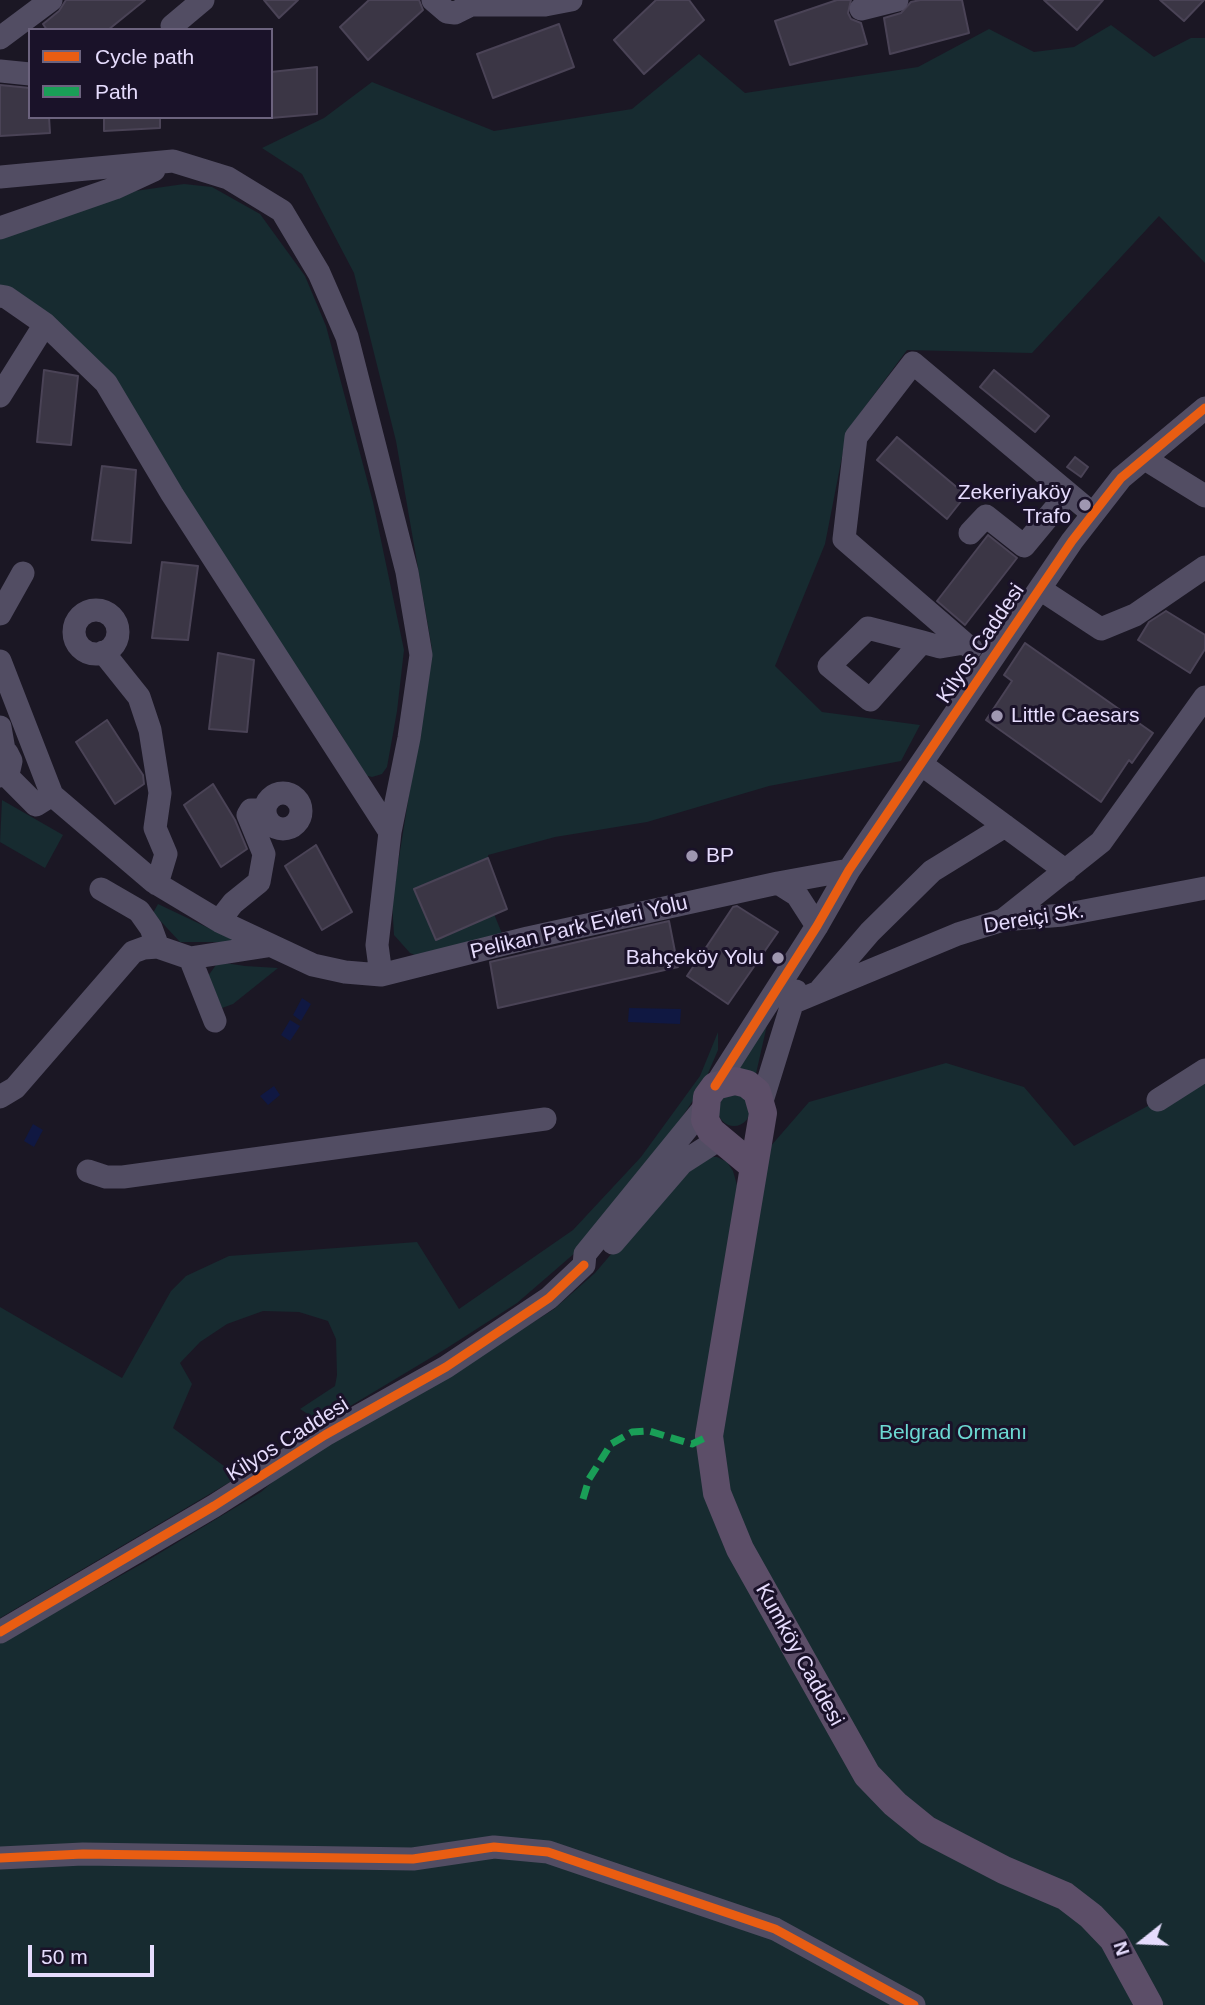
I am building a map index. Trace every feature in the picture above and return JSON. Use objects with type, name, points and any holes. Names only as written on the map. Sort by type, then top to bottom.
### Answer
[{"type":"main road","points":[[724,1139],[742,1139],[761,1113],[747,1084],[734,1081],[709,1097],[712,1131],[753,1166]]},
{"type":"main road","name":"Kumköy Caddesi","points":[[761,1113],[709,1436],[717,1493],[740,1549],[867,1775],[895,1804],[927,1830],[1004,1870],[1065,1896],[1091,1916],[1113,1939],[1149,2005]]},
{"type":"street","points":[[0,38],[51,0]]},
{"type":"street","points":[[172,26],[203,0]]},
{"type":"street","points":[[433,0],[447,12],[455,13],[468,3],[545,5],[571,0]]},
{"type":"street","points":[[861,9],[897,0]]},
{"type":"street","points":[[0,71],[28,74]]},
{"type":"street","points":[[0,228],[115,188],[173,161]]},
{"type":"street","points":[[0,177],[173,161],[228,178],[282,211],[319,273],[347,337],[407,572],[421,655],[410,738],[390,832],[377,945],[381,975]]},
{"type":"street","points":[[0,296],[6,297],[46,324],[106,383],[172,494],[390,832]]},
{"type":"street","points":[[0,396],[46,324]]},
{"type":"street","points":[[990,662],[964,643],[844,539],[856,437],[913,363],[1093,514]]},
{"type":"street","name":"Kilyos Caddesi","points":[[817,926],[849,870],[1093,514],[1121,478],[1205,408]]},
{"type":"street","points":[[1144,459],[1205,496]]},
{"type":"street","points":[[970,533],[986,516],[1024,546],[1068,493]]},
{"type":"street","points":[[1040,589],[1101,629],[1135,615],[1205,567]]},
{"type":"street","points":[[0,614],[23,573]]},
{"type":"street","points":[[922,642],[940,647],[964,643]]},
{"type":"street","points":[[103,652],[139,697],[150,730],[160,793],[155,828],[166,853],[157,884]]},
{"type":"street","points":[[0,661],[52,795],[36,805],[3,775],[11,761],[2,750],[0,727]]},
{"type":"street","points":[[1003,920],[1101,842],[1205,697]]},
{"type":"street","points":[[921,764],[1066,871]]},
{"type":"street","name":"Pelikan Park Evleri Yolu","points":[[52,795],[157,884],[267,946],[313,965],[345,972],[381,975],[778,883],[849,870]]},
{"type":"street","points":[[219,921],[233,904],[258,882],[264,854],[248,815],[251,810],[265,810]]},
{"type":"street","points":[[819,992],[870,932],[932,871],[1005,826]]},
{"type":"street","points":[[778,883],[797,895],[817,926]]},
{"type":"street","name":"Dereiçi Sk.","points":[[792,1003],[958,934],[1003,920],[1063,915],[1205,888]]},
{"type":"street","points":[[100,889],[139,911],[151,928],[158,947]]},
{"type":"street","points":[[761,1113],[817,926]]},
{"type":"street","points":[[724,1139],[682,1163],[596,1264],[584,1265],[585,1254],[709,1097],[817,926]]},
{"type":"street","points":[[0,1097],[15,1088],[132,952],[144,947],[158,947],[190,958],[267,946]]},
{"type":"street","points":[[190,958],[215,1021]]},
{"type":"street","points":[[1158,1100],[1205,1070]]},
{"type":"street","points":[[88,1171],[106,1178],[123,1177],[545,1119]]},
{"type":"street","name":"Kilyos Caddesi","points":[[0,1632],[214,1506],[325,1435],[446,1367],[549,1298],[584,1265]]},
{"type":"street","points":[[0,1858],[83,1854],[413,1859],[494,1847],[548,1852],[775,1929],[914,2005]]},
{"type":"green space","points":[[1111,25],[1154,57],[1191,38],[1205,38],[1205,263],[1159,216],[1032,353],[907,350],[847,431],[825,544],[775,666],[822,712],[920,725],[901,761],[769,786],[647,822],[555,837],[488,855],[494,914],[503,936],[417,956],[410,953],[394,935],[392,902],[432,649],[396,441],[354,273],[302,174],[262,148],[324,118],[372,82],[494,131],[632,109],[699,54],[745,93],[918,67],[989,29],[1034,52],[1074,47]]},
{"type":"green space","points":[[184,184],[212,187],[260,214],[305,276],[326,326],[373,502],[404,650],[397,711],[387,767],[382,774],[372,777],[364,775],[342,736],[138,427],[0,285],[0,237],[114,194]]},
{"type":"green space","points":[[2,800],[63,835],[45,868],[0,842]]},
{"type":"green space","points":[[158,904],[238,942],[180,942],[153,913]]},
{"type":"green space","points":[[225,963],[278,968],[233,1004],[222,1008],[208,976],[216,965]]},
{"type":"green space","points":[[767,1025],[755,1078],[735,1072]]},
{"type":"green space","points":[[718,1032],[718,1050],[703,1085],[671,1134],[576,1252],[517,1303],[322,1423],[300,1409],[335,1386],[336,1339],[328,1321],[299,1312],[263,1311],[227,1324],[200,1342],[180,1363],[192,1384],[173,1428],[228,1469],[235,1479],[0,1618],[0,1307],[122,1378],[171,1291],[186,1276],[229,1256],[417,1242],[459,1309],[573,1230],[641,1157],[700,1076]]},
{"type":"green space","name":"Belgrad Ormanı","points":[[946,1063],[1024,1087],[1074,1146],[1205,1075],[1205,2005],[0,2005],[0,1643],[145,1562],[261,1492],[299,1459],[432,1387],[554,1309],[595,1273],[682,1171],[706,1157],[717,1157],[727,1162],[737,1185],[809,1102]]},
{"type":"green space","points":[[734,1094],[745,1099],[750,1110],[745,1121],[734,1126],[723,1121],[718,1110],[723,1099]]},
{"type":"shaded area","points":[[302,998],[311,1004],[301,1021],[293,1015]]},
{"type":"shaded area","points":[[629,1008],[681,1009],[680,1024],[628,1022]]},
{"type":"shaded area","points":[[290,1020],[300,1026],[290,1041],[281,1035]]},
{"type":"shaded area","points":[[274,1086],[280,1095],[268,1105],[260,1096]]},
{"type":"shaded area","points":[[33,1124],[43,1130],[34,1147],[24,1141]]},
{"type":"building","points":[[66,0],[145,0],[110,28],[46,28],[43,24],[59,11]]},
{"type":"building","points":[[264,0],[298,0],[279,18]]},
{"type":"building","points":[[369,0],[419,0],[423,10],[368,60],[340,27]]},
{"type":"building","points":[[656,0],[689,0],[704,20],[644,74],[614,40]]},
{"type":"building","points":[[837,0],[851,0],[848,13],[851,19],[861,23],[867,44],[790,65],[775,21]]},
{"type":"building","points":[[962,0],[969,33],[890,54],[884,18],[901,13],[911,2]]},
{"type":"building","points":[[1044,0],[1103,0],[1077,30]]},
{"type":"building","points":[[1160,0],[1204,0],[1184,21]]},
{"type":"building","points":[[559,24],[574,67],[493,98],[477,54]]},
{"type":"building","points":[[317,67],[317,114],[273,118],[273,72]]},
{"type":"building","points":[[0,85],[28,88],[28,119],[49,119],[50,133],[0,136]]},
{"type":"building","points":[[104,119],[160,119],[160,128],[104,131]]},
{"type":"building","points":[[44,370],[78,376],[71,445],[37,442]]},
{"type":"building","points":[[994,370],[1049,416],[1035,432],[980,387]]},
{"type":"building","points":[[897,437],[966,495],[947,519],[877,460]]},
{"type":"building","points":[[1075,457],[1088,467],[1081,477],[1067,467]]},
{"type":"building","points":[[102,466],[136,470],[131,543],[92,540]]},
{"type":"building","points":[[988,535],[1017,558],[965,625],[937,601]]},
{"type":"building","points":[[162,562],[198,566],[188,640],[152,638]]},
{"type":"building","points":[[1166,611],[1205,635],[1205,649],[1190,673],[1138,640],[1149,622]]},
{"type":"building","points":[[1025,643],[1153,733],[1132,763],[1129,760],[1101,802],[986,720],[1012,681],[1004,675]]},
{"type":"building","points":[[218,653],[254,660],[247,732],[209,729]]},
{"type":"building","points":[[107,720],[143,775],[144,784],[115,804],[76,742]]},
{"type":"building","points":[[213,784],[235,820],[247,849],[221,867],[184,805]]},
{"type":"building","points":[[316,845],[352,912],[322,930],[285,866]]},
{"type":"building","points":[[488,858],[507,909],[436,940],[414,889]]},
{"type":"building","points":[[737,906],[778,932],[728,1004],[687,976],[733,907]]},
{"type":"building","points":[[669,921],[678,967],[498,1008],[490,962]]},
{"type":"marked path","points":[[583,1499],[589,1479],[611,1444],[632,1432],[649,1431],[692,1444],[709,1436]]},
{"type":"cycle path","points":[[715,1086],[817,926],[849,870],[1072,541],[1121,478],[1205,408]]},
{"type":"cycle path","points":[[0,1632],[214,1506],[325,1435],[446,1367],[549,1298],[584,1265]]},
{"type":"cycle path","points":[[0,1858],[83,1854],[413,1859],[494,1847],[548,1852],[775,1929],[914,2005]]},
{"type":"place","name":"Zekeriyaköy Trafo","points":[[1085,505]]},
{"type":"place","name":"Little Caesars","points":[[997,716]]},
{"type":"place","name":"BP","points":[[692,856]]},
{"type":"place","name":"Bahçeköy Yolu","points":[[778,958]]}]
